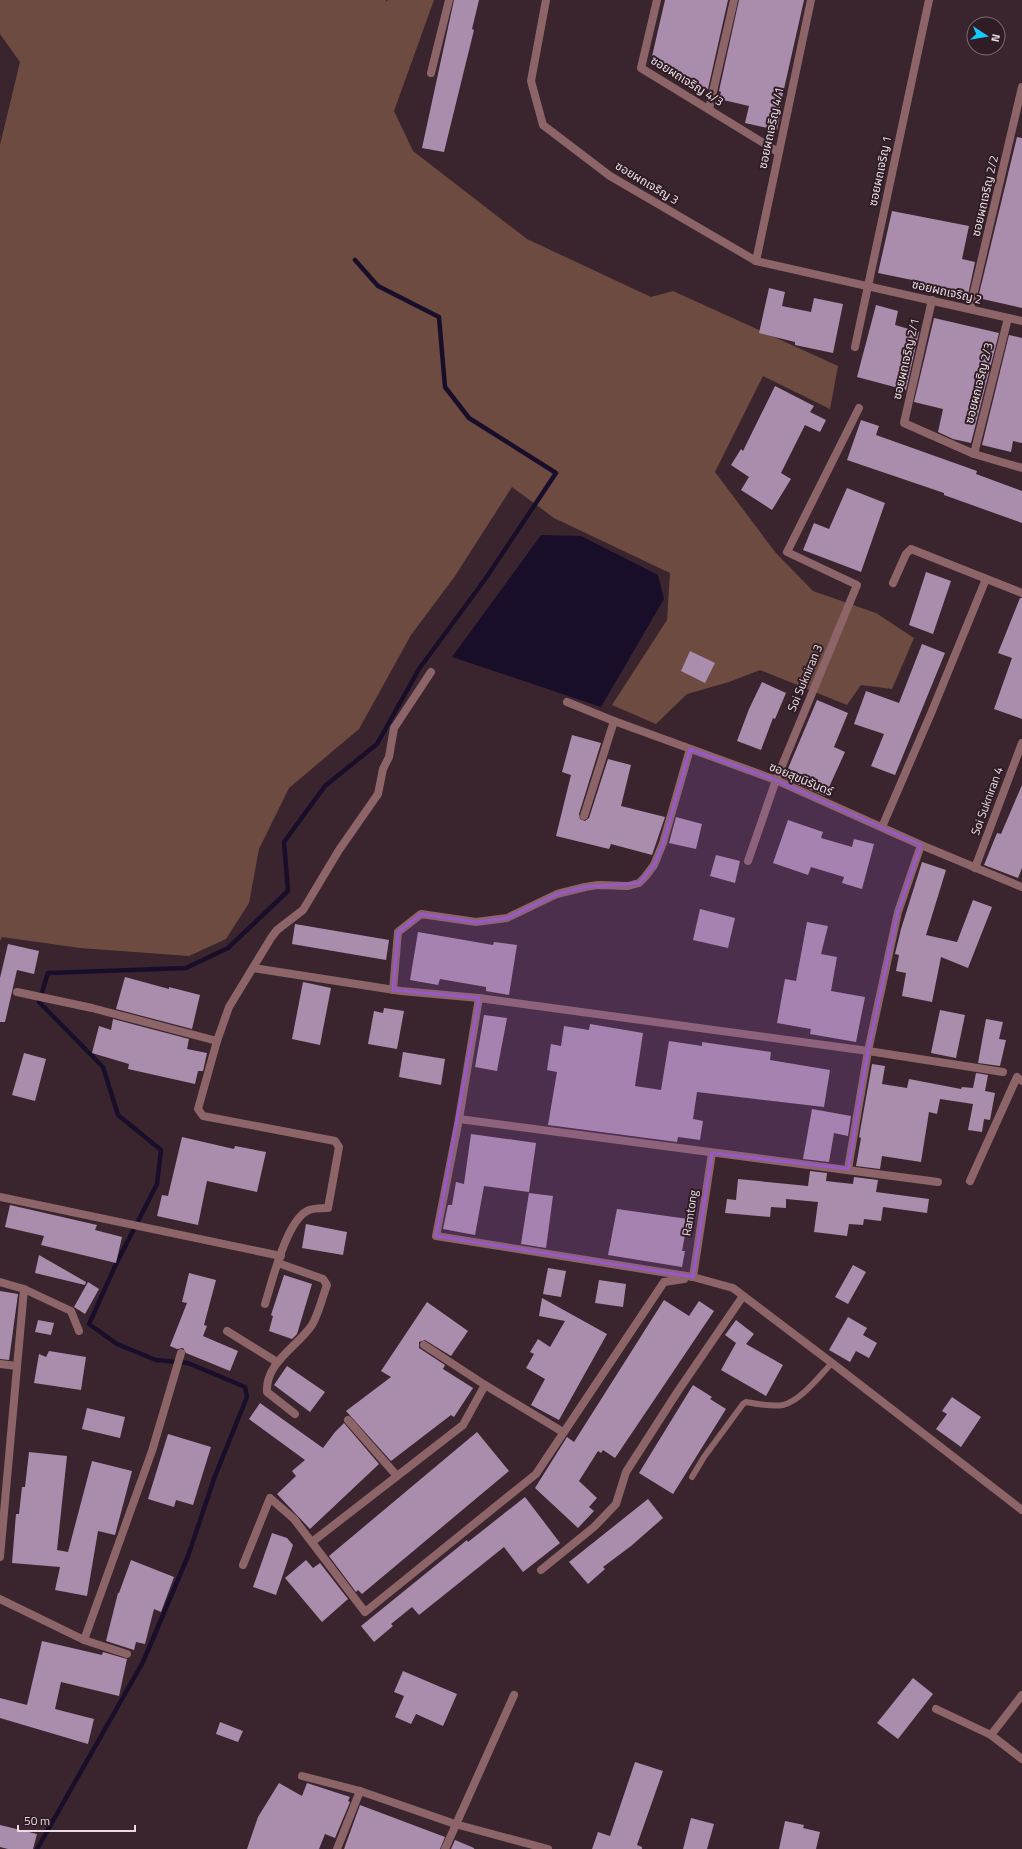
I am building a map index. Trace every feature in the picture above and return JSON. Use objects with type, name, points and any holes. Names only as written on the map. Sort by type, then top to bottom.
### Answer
[{"type":"street","points":[[431,74],[449,0]]},
{"type":"street","name":"ซอยผถเจริญ 3","points":[[546,0],[531,80],[543,125],[610,176],[756,261],[867,286]]},
{"type":"street","name":"ซอยผถเจริญ 4/3","points":[[657,0],[641,68],[778,152]]},
{"type":"street","points":[[709,109],[734,0]]},
{"type":"street","name":"ซอยผถเจริญ 4/1","points":[[756,261],[811,0]]},
{"type":"street","name":"ซอยผถเจริญ 1","points":[[855,347],[929,0]]},
{"type":"street","name":"ซอยผถเจริญ 2/2","points":[[970,309],[1022,87]]},
{"type":"street","points":[[1013,128],[1022,130]]},
{"type":"street","name":"ซอยผถเจริญ 2","points":[[867,286],[1022,321]]},
{"type":"street","name":"ซอยผถเจริญ 2/1","points":[[932,300],[904,423],[974,454]]},
{"type":"street","name":"ซอยผถเจริญ 2/3","points":[[974,454],[1008,318]]},
{"type":"street","name":"Soi Sukniran 3","points":[[748,861],[776,780],[857,585],[787,552],[859,408]]},
{"type":"street","points":[[974,454],[1022,468]]},
{"type":"street","points":[[893,583],[906,554],[911,548],[1022,593]]},
{"type":"street","points":[[882,827],[932,711],[986,579]]},
{"type":"street","points":[[265,1304],[287,1236],[295,1223],[307,1211],[328,1208],[339,1147],[335,1141],[203,1116],[198,1109],[217,1040],[229,1007],[277,930],[303,910],[340,850],[378,794],[383,769],[389,757],[394,728],[431,672]]},
{"type":"street","name":"ซอยสุขนิรันดร์","points":[[567,702],[614,721],[776,780],[921,845],[1022,887]]},
{"type":"street","points":[[584,816],[614,721]]},
{"type":"street","name":"Soi Sukniran 4","points":[[975,868],[1022,743]]},
{"type":"street","points":[[393,990],[398,932],[421,914],[476,922],[507,918],[557,894],[598,885],[628,886],[639,883],[654,865],[663,843],[690,749]]},
{"type":"street","points":[[848,1169],[868,1051],[898,912],[921,845]]},
{"type":"street","points":[[253,968],[393,990],[479,998],[868,1051],[1003,1072]]},
{"type":"street","points":[[17,992],[45,997],[217,1040]]},
{"type":"street","points":[[479,998],[459,1118],[436,1236],[693,1277],[733,1288],[1022,1510]]},
{"type":"street","points":[[970,1181],[1017,1077],[1022,1081]]},
{"type":"street","points":[[459,1118],[938,1182]]},
{"type":"street","name":"Ramtong","points":[[693,1277],[712,1153]]},
{"type":"street","points":[[0,1197],[170,1231],[280,1259],[323,1279],[327,1285],[317,1317],[311,1327],[277,1362],[266,1386],[267,1392],[295,1414]]},
{"type":"street","points":[[243,1565],[270,1498],[294,1519],[365,1612],[536,1474],[664,1282],[693,1277]]},
{"type":"street","points":[[0,1282],[24,1290],[71,1311],[79,1331]]},
{"type":"street","points":[[0,1557],[24,1290]]},
{"type":"street","points":[[541,1570],[594,1527],[616,1504],[626,1472],[678,1391],[743,1296]]},
{"type":"street","points":[[227,1331],[277,1362]]},
{"type":"street","points":[[424,1345],[485,1385],[563,1432]]},
{"type":"street","points":[[84,1640],[152,1451],[181,1352]]},
{"type":"street","points":[[0,1364],[17,1366]]},
{"type":"street","points":[[312,1542],[462,1425],[485,1385]]},
{"type":"street","points":[[348,1420],[397,1476]]},
{"type":"street","points":[[0,1599],[84,1640],[127,1654]]},
{"type":"street","points":[[445,1849],[514,1695]]},
{"type":"street","points":[[991,1735],[1022,1695]]},
{"type":"street","points":[[936,1709],[991,1735],[1022,1759]]},
{"type":"street","points":[[302,1776],[360,1791],[455,1824],[548,1849]]},
{"type":"street","points":[[337,1849],[360,1791]]},
{"type":"lane","points":[[692,1477],[726,1426],[743,1404],[746,1402],[783,1405],[790,1402],[802,1393],[832,1363]]},
{"type":"highlighted area","points":[[690,749],[776,780],[921,845],[898,912],[868,1051],[848,1169],[712,1153],[693,1277],[436,1236],[479,998],[393,990],[398,932],[421,914],[476,922],[507,918],[557,894],[585,887],[639,883],[654,865],[663,843]]},
{"type":"shaded area","points":[[0,0],[386,0],[386,2],[388,0],[434,0],[394,111],[413,151],[527,239],[651,297],[673,291],[838,366],[830,409],[763,376],[715,472],[775,552],[813,591],[876,613],[914,638],[892,689],[861,685],[847,705],[760,670],[729,682],[687,694],[656,724],[612,705],[667,620],[670,573],[554,518],[512,487],[455,576],[411,635],[359,729],[289,788],[259,849],[249,903],[226,939],[189,956],[80,948],[2,937],[0,941],[0,145],[20,62],[0,34]]},
{"type":"shaded area","points":[[541,535],[581,536],[658,575],[664,599],[601,707],[452,657]]},
{"type":"building","points":[[454,0],[479,0],[472,29],[474,30],[444,152],[422,148]]},
{"type":"building","points":[[665,0],[728,0],[708,89],[679,82],[682,72],[650,65]]},
{"type":"building","points":[[739,0],[804,0],[779,111],[781,111],[777,130],[745,123],[749,106],[719,99],[721,92],[719,91]]},
{"type":"building","points":[[1017,137],[1022,138],[1022,308],[978,298]]},
{"type":"building","points":[[892,211],[969,226],[962,259],[975,262],[968,295],[921,287],[922,282],[878,273]]},
{"type":"building","points":[[769,288],[785,292],[782,306],[811,312],[814,298],[843,304],[833,353],[795,345],[795,342],[759,333]]},
{"type":"building","points":[[876,305],[898,311],[895,325],[919,332],[906,390],[857,377]]},
{"type":"building","points":[[934,318],[999,333],[971,443],[953,439],[938,432],[943,409],[914,402]]},
{"type":"building","points":[[1009,335],[1022,338],[1022,443],[1013,441],[1011,452],[982,445]]},
{"type":"building","points":[[775,386],[814,406],[810,412],[826,420],[820,432],[805,425],[781,473],[791,479],[772,510],[741,490],[749,477],[731,465],[741,449],[743,451]]},
{"type":"building","points":[[861,420],[879,426],[876,435],[977,471],[976,474],[1022,491],[1022,523],[944,495],[944,493],[847,460]]},
{"type":"building","points":[[847,488],[885,503],[861,572],[803,550],[814,523],[829,529]]},
{"type":"building","points":[[926,572],[951,581],[933,634],[909,625]]},
{"type":"building","points":[[1020,598],[1022,598],[1022,719],[994,709],[1012,658],[998,653]]},
{"type":"building","points":[[922,644],[945,653],[895,775],[871,766],[884,734],[854,724],[866,691],[899,703]]},
{"type":"building","points":[[690,651],[715,663],[705,683],[681,671]]},
{"type":"building","points":[[762,682],[786,693],[775,719],[773,718],[761,750],[737,741],[749,709]]},
{"type":"building","points":[[817,700],[848,713],[834,747],[845,752],[825,796],[784,778]]},
{"type":"building","points":[[572,735],[601,743],[579,814],[580,819],[585,821],[589,818],[608,759],[631,765],[621,806],[665,817],[652,855],[611,844],[609,849],[556,836],[571,775],[562,772]]},
{"type":"building","points":[[1022,785],[1022,868],[1018,878],[984,865],[997,833],[1001,834]]},
{"type":"building","points":[[676,817],[702,824],[696,849],[669,843]]},
{"type":"building","points":[[788,820],[823,832],[821,838],[852,847],[854,839],[874,844],[862,889],[842,883],[844,877],[811,867],[808,875],[773,863]]},
{"type":"building","points":[[716,855],[740,861],[735,883],[710,876]]},
{"type":"building","points":[[922,862],[946,870],[926,935],[957,942],[973,900],[992,907],[968,968],[941,957],[932,1002],[902,996],[906,973],[896,971],[899,955],[895,954],[901,929]]},
{"type":"building","points":[[700,909],[735,918],[728,948],[693,940]]},
{"type":"building","points":[[807,922],[828,926],[821,954],[837,957],[831,991],[865,997],[856,1042],[810,1034],[811,1029],[777,1023],[785,979],[796,981]]},
{"type":"building","points":[[295,924],[389,940],[386,960],[292,944]]},
{"type":"building","points":[[418,932],[493,945],[494,942],[517,945],[509,995],[486,991],[486,987],[440,979],[438,985],[410,980]]},
{"type":"building","points":[[8,944],[39,951],[34,974],[17,970],[5,1022],[0,1022],[0,978]]},
{"type":"building","points":[[125,977],[169,989],[169,987],[200,995],[192,1029],[116,1009]]},
{"type":"building","points":[[303,982],[331,988],[320,1045],[292,1039]]},
{"type":"building","points":[[384,1008],[404,1011],[397,1049],[368,1044],[374,1011],[383,1013]]},
{"type":"building","points":[[940,1010],[965,1015],[956,1058],[931,1053]]},
{"type":"building","points":[[484,1015],[507,1018],[497,1071],[475,1067]]},
{"type":"building","points":[[113,1019],[189,1039],[187,1049],[207,1053],[203,1071],[198,1071],[195,1084],[128,1069],[129,1064],[92,1053],[99,1026],[111,1030]]},
{"type":"building","points":[[986,1019],[1003,1022],[999,1039],[1006,1040],[1000,1066],[978,1063]]},
{"type":"building","points":[[590,1024],[643,1033],[635,1086],[661,1090],[669,1041],[702,1046],[702,1042],[771,1052],[770,1060],[830,1070],[824,1107],[697,1092],[693,1119],[703,1121],[700,1140],[678,1137],[677,1142],[548,1125],[557,1072],[547,1070],[551,1044],[561,1046],[564,1026],[589,1030]]},
{"type":"building","points":[[403,1052],[445,1059],[441,1085],[399,1077]]},
{"type":"building","points":[[24,1053],[46,1059],[35,1101],[12,1095]]},
{"type":"building","points":[[872,1064],[885,1066],[882,1084],[907,1088],[909,1079],[961,1089],[962,1087],[973,1088],[976,1073],[988,1075],[985,1091],[995,1093],[990,1120],[984,1119],[982,1132],[968,1130],[973,1104],[940,1099],[937,1114],[929,1112],[921,1162],[882,1156],[880,1169],[856,1166],[861,1138],[859,1137]]},
{"type":"building","points":[[812,1109],[851,1116],[848,1136],[834,1133],[829,1162],[803,1159]]},
{"type":"building","points":[[471,1134],[536,1143],[529,1192],[484,1186],[475,1235],[443,1229],[448,1205],[452,1205],[456,1182],[464,1184]]},
{"type":"building","points":[[182,1137],[234,1149],[235,1146],[266,1152],[257,1192],[207,1181],[198,1225],[157,1216],[162,1195],[168,1196]]},
{"type":"building","points":[[810,1171],[827,1173],[826,1181],[853,1184],[854,1177],[878,1180],[876,1192],[929,1199],[927,1213],[883,1207],[881,1221],[864,1219],[863,1225],[849,1224],[847,1236],[814,1232],[818,1202],[786,1199],[786,1208],[771,1207],[770,1217],[725,1213],[727,1199],[736,1200],[738,1179],[808,1186]]},
{"type":"building","points":[[529,1193],[553,1196],[546,1248],[521,1244]]},
{"type":"building","points":[[10,1205],[97,1225],[95,1230],[122,1237],[116,1263],[41,1245],[44,1236],[5,1227]]},
{"type":"building","points":[[617,1209],[688,1219],[682,1251],[685,1251],[682,1267],[608,1255]]},
{"type":"building","points":[[306,1224],[347,1232],[343,1255],[302,1248]]},
{"type":"building","points":[[39,1255],[86,1282],[85,1285],[35,1273]]},
{"type":"building","points":[[853,1265],[866,1272],[848,1304],[835,1297]]},
{"type":"building","points":[[548,1268],[566,1271],[561,1297],[543,1294]]},
{"type":"building","points":[[189,1273],[216,1280],[204,1325],[207,1326],[203,1336],[238,1351],[230,1371],[186,1353],[183,1348],[177,1349],[170,1346],[187,1303],[182,1302]]},
{"type":"building","points":[[284,1275],[312,1284],[297,1334],[292,1339],[269,1331],[273,1316],[271,1315]]},
{"type":"building","points":[[599,1280],[626,1284],[623,1307],[595,1303]]},
{"type":"building","points":[[88,1282],[99,1289],[85,1314],[74,1307]]},
{"type":"building","points":[[0,1291],[18,1294],[9,1360],[0,1359]]},
{"type":"building","points":[[542,1298],[607,1334],[559,1420],[531,1405],[545,1379],[526,1368],[534,1354],[530,1352],[538,1339],[550,1347],[565,1321],[539,1316]]},
{"type":"building","points":[[664,1300],[689,1316],[699,1301],[714,1311],[615,1458],[603,1450],[601,1453],[598,1451],[579,1481],[597,1498],[589,1507],[594,1511],[578,1528],[535,1488],[567,1437],[574,1442]]},
{"type":"building","points":[[427,1302],[468,1331],[451,1356],[425,1340],[419,1342],[419,1348],[445,1365],[443,1369],[473,1388],[454,1417],[451,1415],[391,1461],[346,1411],[391,1377],[381,1371]]},
{"type":"building","points":[[848,1317],[867,1328],[863,1335],[877,1343],[869,1358],[856,1351],[850,1362],[829,1350]]},
{"type":"building","points":[[38,1320],[54,1323],[51,1335],[35,1332]]},
{"type":"building","points":[[736,1320],[754,1334],[746,1344],[783,1365],[766,1396],[721,1370],[736,1343],[725,1335]]},
{"type":"building","points":[[49,1351],[86,1357],[81,1390],[34,1383],[39,1354],[46,1357]]},
{"type":"building","points":[[287,1366],[325,1392],[310,1412],[274,1385]]},
{"type":"building","points":[[693,1385],[712,1397],[710,1399],[726,1409],[673,1494],[639,1473]]},
{"type":"building","points":[[952,1397],[981,1417],[961,1447],[936,1429],[947,1414],[942,1411]]},
{"type":"building","points":[[260,1403],[323,1448],[344,1423],[379,1464],[310,1529],[277,1494],[296,1476],[292,1471],[305,1460],[249,1419]]},
{"type":"building","points":[[87,1408],[125,1417],[120,1438],[82,1429]]},
{"type":"building","points":[[477,1432],[509,1471],[362,1594],[358,1590],[356,1592],[329,1556]]},
{"type":"building","points":[[168,1434],[211,1447],[193,1505],[176,1500],[174,1507],[148,1499]]},
{"type":"building","points":[[29,1452],[67,1456],[57,1550],[68,1552],[92,1461],[132,1471],[115,1535],[98,1531],[87,1596],[55,1590],[60,1567],[12,1563],[16,1514],[19,1514],[22,1487],[25,1487]]},
{"type":"building","points":[[525,1497],[560,1543],[523,1572],[504,1547],[419,1615],[412,1607],[391,1624],[393,1626],[374,1642],[361,1626],[467,1540],[468,1542]]},
{"type":"building","points":[[648,1499],[663,1518],[631,1546],[603,1567],[605,1569],[588,1584],[569,1562]]},
{"type":"building","points":[[272,1533],[287,1538],[293,1545],[276,1595],[253,1587]]},
{"type":"building","points":[[131,1560],[174,1577],[161,1612],[154,1609],[145,1644],[136,1642],[134,1650],[106,1641],[118,1593]]},
{"type":"building","points":[[306,1560],[313,1568],[320,1563],[348,1599],[322,1622],[285,1578]]},
{"type":"building","points":[[42,1641],[102,1655],[103,1652],[127,1659],[119,1696],[61,1682],[55,1709],[94,1719],[88,1744],[0,1718],[0,1698],[27,1705]]},
{"type":"building","points":[[403,1671],[457,1694],[443,1726],[416,1714],[411,1724],[395,1717],[404,1696],[394,1692]]},
{"type":"building","points":[[913,1678],[933,1694],[898,1739],[877,1723]]},
{"type":"building","points":[[220,1722],[243,1731],[238,1742],[216,1734]]},
{"type":"building","points":[[635,1762],[663,1771],[637,1845],[642,1847],[642,1849],[592,1849],[598,1832],[610,1836]]},
{"type":"building","points":[[279,1783],[302,1796],[307,1783],[350,1797],[348,1801],[350,1802],[335,1838],[325,1834],[319,1849],[247,1849],[258,1817]]},
{"type":"building","points":[[360,1805],[445,1837],[440,1849],[344,1849]]},
{"type":"building","points":[[691,1818],[714,1824],[707,1849],[683,1849]]},
{"type":"building","points":[[785,1821],[804,1825],[803,1828],[820,1832],[816,1849],[779,1849]]},
{"type":"building","points":[[0,1825],[37,1834],[33,1849],[8,1849],[0,1847]]},
{"type":"building","points":[[455,1840],[474,1848],[474,1849],[451,1849]]},
{"type":"waterway","points":[[37,1849],[143,1662],[188,1556],[215,1476],[247,1397],[245,1387],[188,1363],[156,1360],[117,1344],[89,1324],[116,1264],[157,1184],[161,1150],[118,1115],[103,1067],[39,1002],[48,973],[186,968],[228,948],[288,891],[284,842],[325,786],[377,744],[419,669],[486,578],[556,473],[469,418],[445,387],[439,317],[378,286],[355,260]]}]
